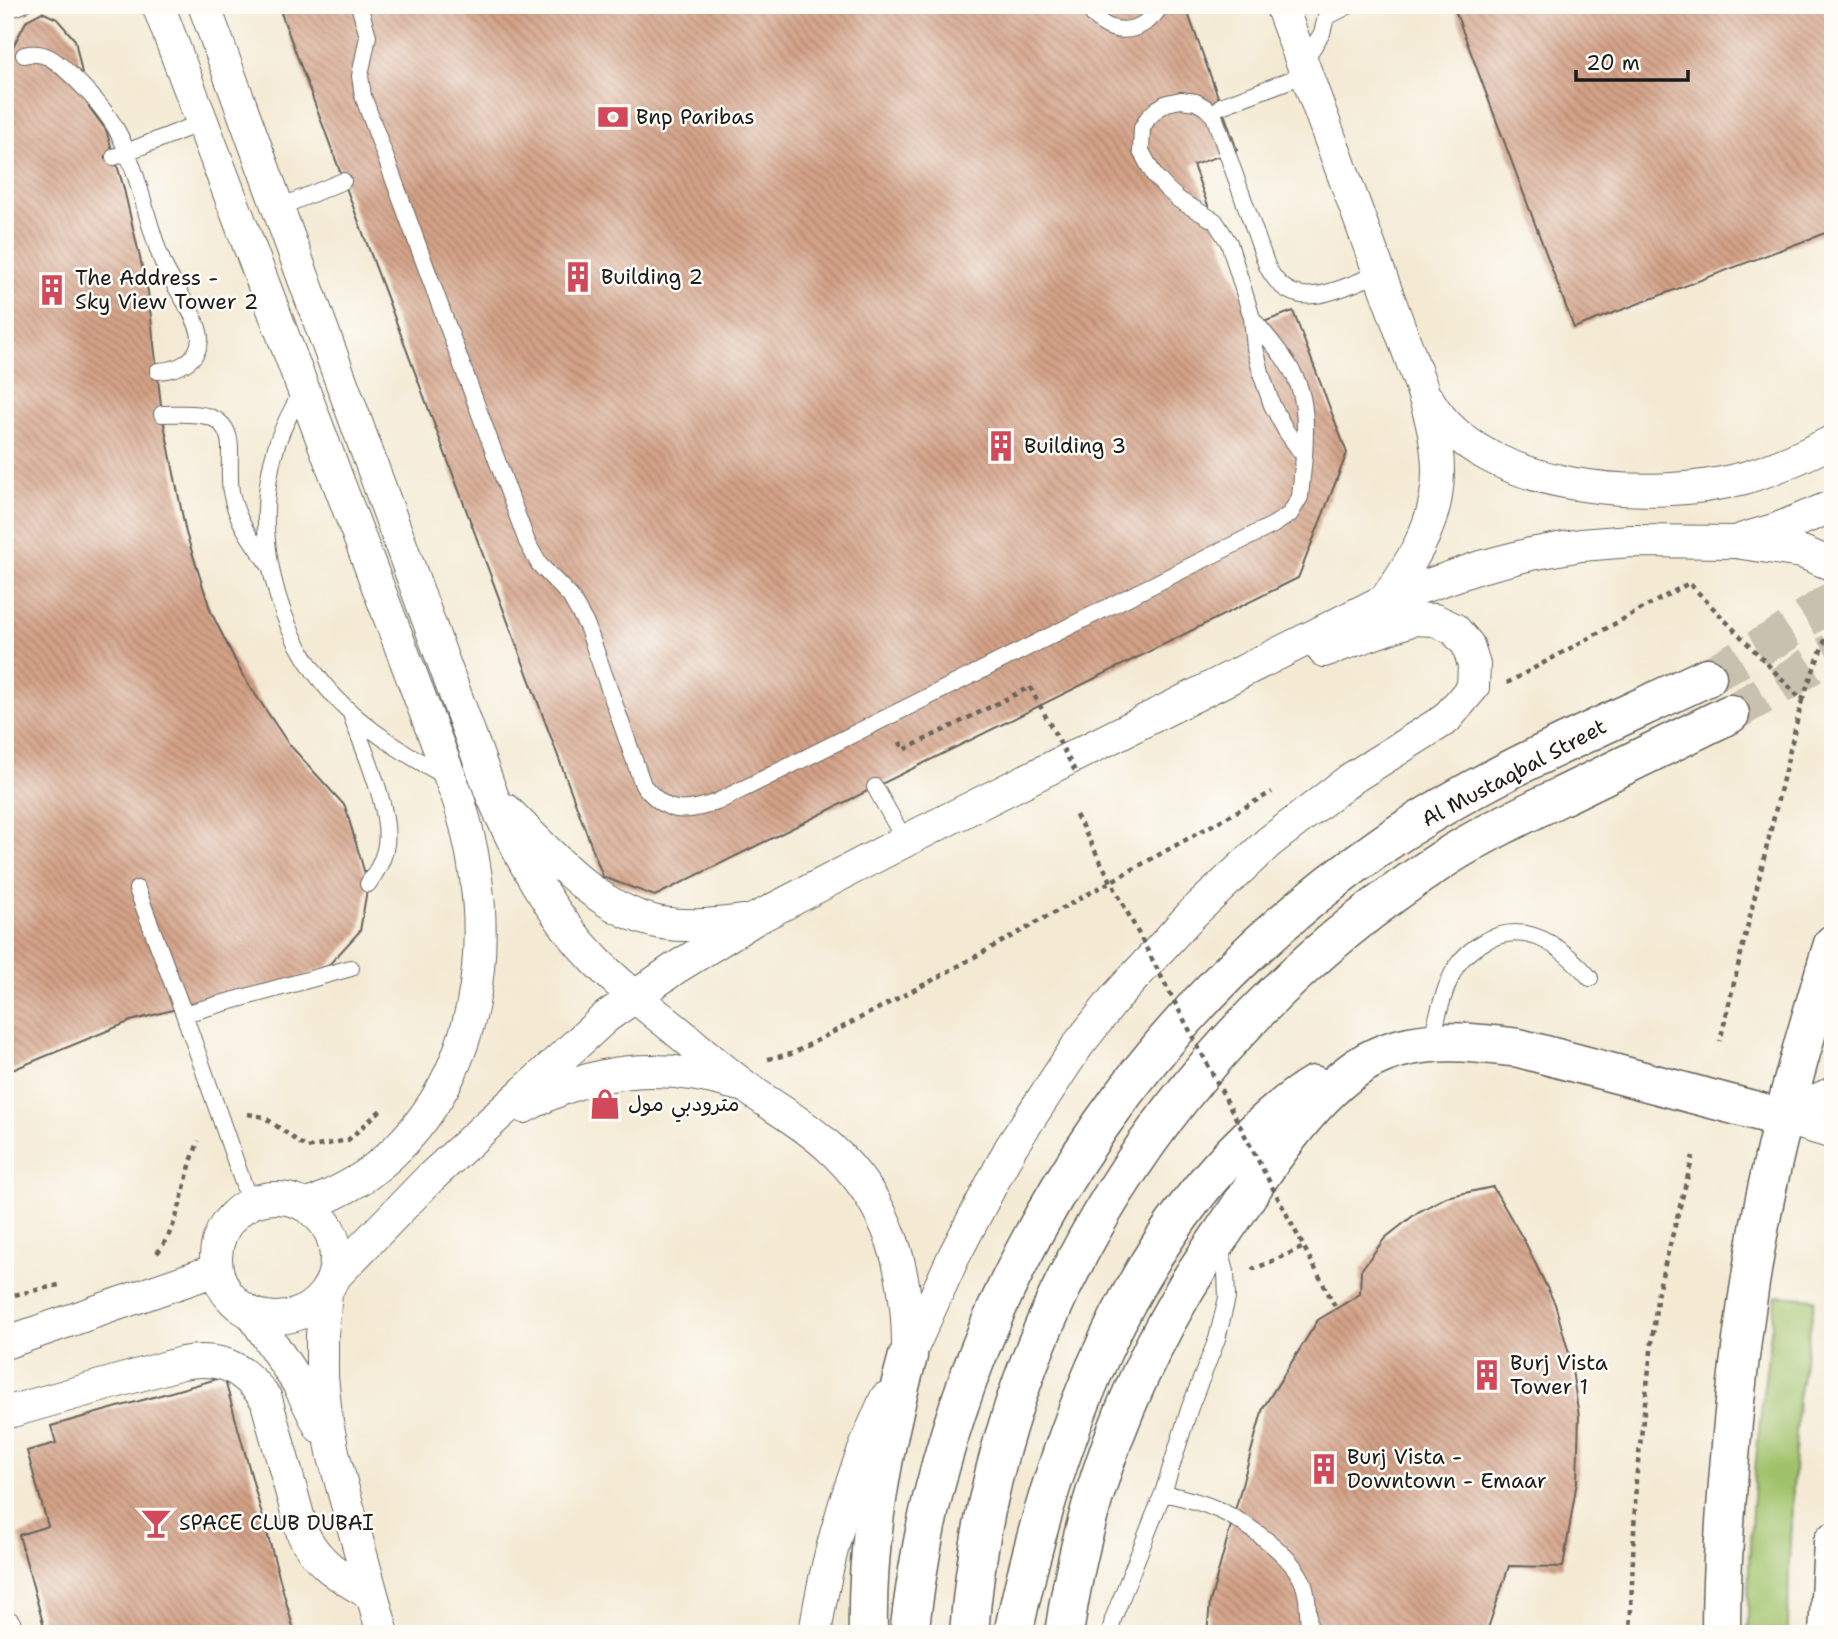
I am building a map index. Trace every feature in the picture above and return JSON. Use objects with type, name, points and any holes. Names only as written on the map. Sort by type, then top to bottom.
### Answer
[{"type":"main road","name":"Al Mustaqbal Street","points":[[909,1634],[916,1579],[934,1491],[959,1405],[991,1321],[1030,1240],[1075,1162],[1126,1088],[1176,1028],[1247,954],[1314,895],[1387,842],[1464,795],[1707,677]]},
{"type":"main road","name":"Al Mustaqbal Street","points":[[969,1634],[978,1547],[1023,1377],[1051,1310],[1094,1223],[1140,1151],[1192,1083],[1236,1032],[1284,984],[1388,897],[1444,859],[1503,825],[1730,714]]},
{"type":"main road","points":[[1721,1634],[1728,1479],[1740,1348],[1770,1173],[1833,944]]},
{"type":"main road","points":[[1013,1634],[1030,1555],[1063,1450],[1105,1349],[1147,1264],[1172,1224],[1201,1187],[1267,1120],[1304,1091],[1331,1076],[1394,1049],[1430,1043],[1475,1043],[1519,1048],[1783,1118]]},
{"type":"main road","points":[[1064,1634],[1070,1589],[1082,1536],[1115,1432],[1160,1334],[1266,1166],[1331,1088],[1361,1064]]},
{"type":"main road","points":[[868,1634],[871,1547],[879,1483],[891,1419],[908,1356]]},
{"type":"main road","points":[[1828,1634],[1833,1542]]},
{"type":"street","points":[[158,5],[450,779],[469,833],[479,900],[478,967],[466,1036],[438,1099],[410,1136],[367,1175],[308,1206]]},
{"type":"street","points":[[204,5],[492,795],[525,864],[546,898],[596,961],[745,1087],[828,1146],[855,1174],[877,1206],[894,1241],[904,1278],[909,1317],[908,1356]]},
{"type":"street","points":[[220,48],[222,5]]},
{"type":"street","points":[[1282,5],[1421,386],[1436,438],[1439,465],[1431,519],[1408,569],[1385,600]]},
{"type":"street","points":[[264,284],[281,216]]},
{"type":"street","points":[[1421,386],[1433,408],[1475,448],[1502,463],[1540,476],[1578,483],[1633,489],[1688,488],[1743,478],[1796,460],[1833,441]]},
{"type":"street","points":[[1735,542],[1777,529],[1833,506]]},
{"type":"street","points":[[383,1634],[334,1457],[326,1417],[322,1335],[330,1284],[337,1249],[327,1224],[308,1206],[290,1199],[270,1198],[250,1203],[234,1214],[222,1231],[216,1250],[216,1270],[223,1289],[236,1304],[253,1315],[273,1319],[293,1317],[311,1308],[330,1284],[430,1178],[606,1017],[674,969],[755,919],[905,841],[1385,600],[1480,567],[1556,550],[1632,541],[1735,542],[1802,552],[1833,565]]},
{"type":"street","points":[[815,1634],[827,1568],[851,1480],[873,1427],[954,1256],[1011,1147],[1078,1045],[1116,997],[1193,913],[1269,842],[1352,778],[1446,719],[1473,687],[1474,666],[1468,645],[1454,629],[1435,620],[1414,619],[1292,662],[1247,670]]},
{"type":"street","points":[[492,795],[559,862],[582,883],[608,901],[661,923],[698,926],[755,919]]},
{"type":"street","points":[[480,1132],[551,1092],[589,1079],[628,1071],[668,1070],[707,1076],[745,1087]]},
{"type":"street","points":[[1783,1118],[1833,1093]]},
{"type":"street","points":[[1783,1118],[1833,1133]]},
{"type":"street","points":[[7,1342],[216,1270]]},
{"type":"street","points":[[253,1315],[298,1383],[334,1457]]},
{"type":"street","points":[[5,1413],[182,1363],[201,1360],[221,1362],[239,1370],[254,1383],[266,1399],[303,1534],[311,1550],[324,1565],[372,1595]]},
{"type":"street","points":[[5,1626],[7,1634]]},
{"type":"lane","points":[[5,11],[22,5]]},
{"type":"lane","points":[[359,5],[368,36],[360,76],[363,96],[527,542],[539,564],[570,596],[587,626],[643,785],[656,802],[675,811],[695,809],[717,802],[1273,525],[1290,514],[1300,498],[1306,415],[1303,395],[1286,358],[1252,318]]},
{"type":"lane","points":[[1087,5],[1100,23],[1118,30],[1138,28],[1154,17],[1161,5]]},
{"type":"lane","points":[[1221,106],[1304,69],[1322,33],[1328,11],[1350,5]]},
{"type":"lane","points":[[24,55],[32,53],[48,56],[81,84],[115,127],[120,155],[159,252],[178,293],[198,326],[200,340],[195,354],[185,364],[172,370],[158,371]]},
{"type":"lane","points":[[1304,456],[1272,405],[1259,367],[1252,318],[1223,232],[1206,214],[1179,200],[1144,160],[1140,139],[1148,118],[1167,103],[1181,100],[1196,102],[1214,116],[1267,266],[1275,281],[1287,292],[1304,296],[1320,294],[1379,274]]},
{"type":"lane","points":[[120,155],[203,122]]},
{"type":"lane","points":[[281,216],[344,181]]},
{"type":"lane","points":[[303,389],[277,444],[267,506],[271,567],[282,608],[298,646],[322,681],[350,712],[396,747],[450,779]]},
{"type":"lane","points":[[162,414],[201,414],[212,417],[228,433],[230,476],[236,509],[251,540],[271,567]]},
{"type":"lane","points":[[350,712],[383,807],[387,828],[386,848],[380,867],[368,884]]},
{"type":"lane","points":[[875,787],[905,841]]},
{"type":"lane","points":[[137,889],[250,1203]]},
{"type":"lane","points":[[1430,1043],[1457,965],[1472,948],[1493,937],[1515,932],[1537,936],[1558,946],[1590,978]]},
{"type":"lane","points":[[184,1014],[351,968]]},
{"type":"lane","points":[[1110,1634],[1113,1619],[1163,1493],[1189,1407],[1217,1339],[1227,1298],[1226,1272],[1218,1241]]},
{"type":"lane","points":[[1163,1493],[1198,1501],[1227,1512],[1284,1555],[1301,1580],[1307,1601],[1309,1634]]},
{"type":"path","points":[[1802,700],[1826,636],[1833,630]]},
{"type":"path","points":[[888,717],[904,750],[1030,687],[1074,771]]},
{"type":"path","points":[[1076,815],[1336,1308]]},
{"type":"path","points":[[1630,1634],[1636,1480],[1658,1291],[1692,1156]]},
{"type":"path","points":[[1254,1269],[1304,1247]]},
{"type":"green space","points":[[1776,1296],[1815,1299],[1798,1399],[1788,1634],[1748,1634],[1756,1464]]},
{"type":"building","points":[[278,5],[1185,5],[1237,150],[1193,165],[1253,326],[1293,311],[1347,453],[1298,578],[655,896],[603,877]]},
{"type":"building","points":[[1453,5],[1833,5],[1833,230],[1574,328]]},
{"type":"building","points":[[42,12],[57,19],[75,40],[89,107],[106,130],[123,185],[148,292],[162,414],[186,533],[211,612],[243,676],[288,743],[345,806],[368,884],[360,931],[328,966],[261,995],[206,1001],[131,1021],[5,1073],[5,49],[11,50],[27,20]]},
{"type":"building","points":[[1493,1187],[1526,1244],[1555,1304],[1570,1357],[1579,1416],[1577,1481],[1563,1567],[1509,1566],[1486,1634],[1207,1634],[1210,1602],[1263,1408],[1318,1320],[1360,1294],[1361,1270],[1385,1238],[1418,1212],[1446,1197]]},
{"type":"building","name":"SPACE CLUB DUBAI","points":[[224,1377],[295,1634],[46,1634],[19,1535],[48,1526],[27,1451],[56,1443],[51,1426]]},
{"type":"tunnel","points":[[1707,677],[1780,636],[1833,600]]},
{"type":"tunnel","points":[[1730,714],[1833,651]]},
{"type":"place","name":"Bnp Paribas","points":[[613,117]]},
{"type":"place","name":"Building 2","points":[[578,277]]},
{"type":"place","name":"The Address - Sky View Tower 2","points":[[52,290]]},
{"type":"place","name":"Building 3","points":[[1001,446]]},
{"type":"place","name":"مترودبي مول","points":[[605,1104]]},
{"type":"place","name":"Burj Vista Tower 1","points":[[1487,1375]]},
{"type":"place","name":"Burj Vista - Downtown - Emaar","points":[[1324,1469]]},
{"type":"place","name":"SPACE CLUB DUBAI","points":[[156,1523]]}]
